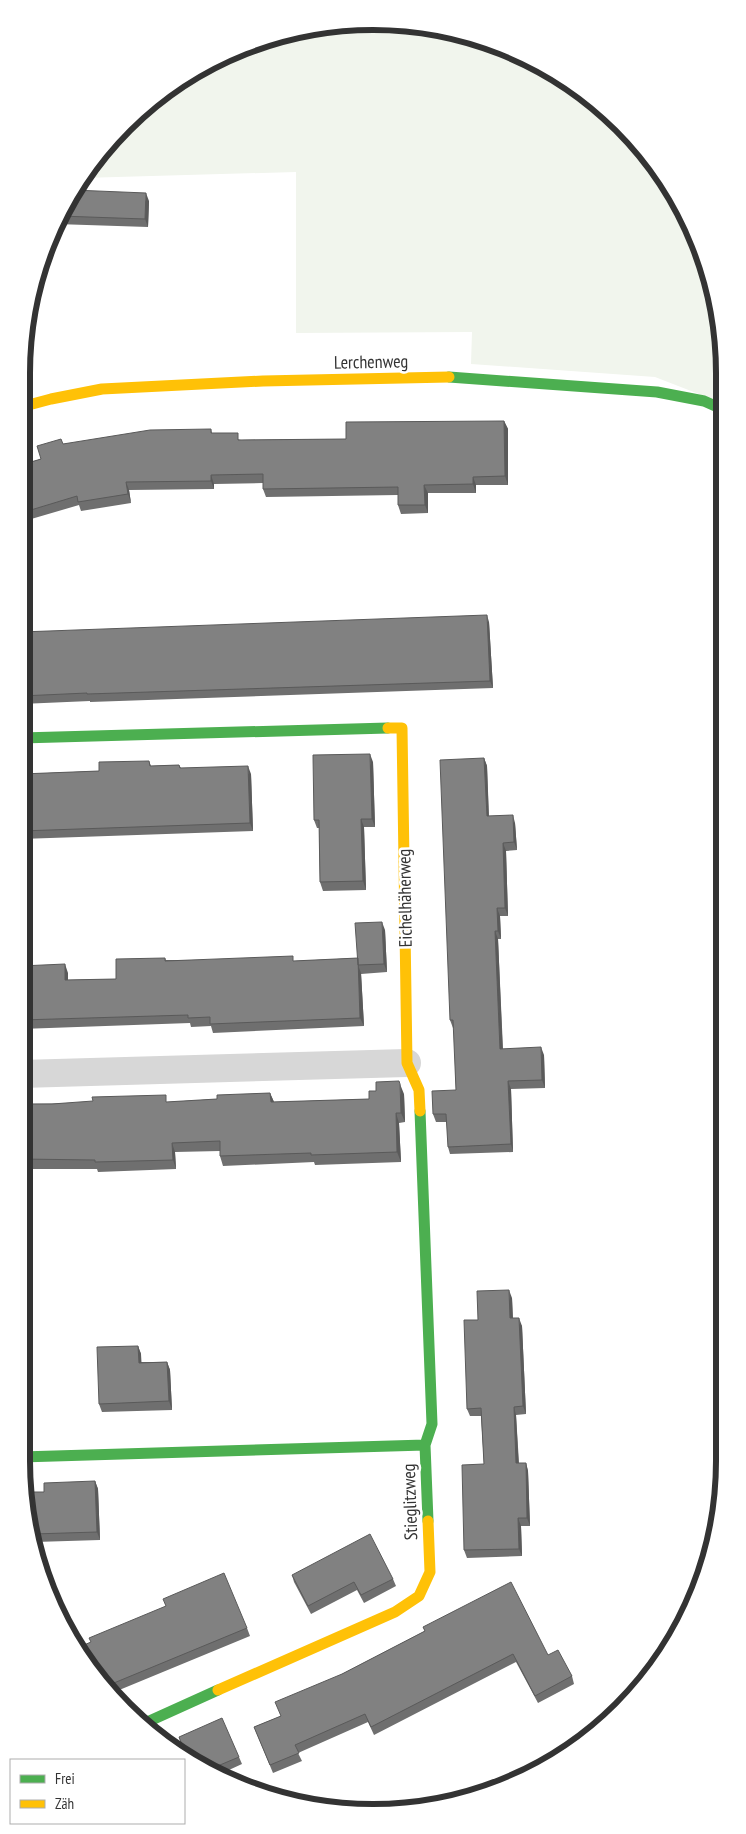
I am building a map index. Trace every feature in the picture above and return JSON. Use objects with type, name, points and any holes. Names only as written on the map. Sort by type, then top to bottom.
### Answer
[{"type":"street","name":"Lerchenweg","points":[[30,405],[102,388],[263,381],[447,377],[657,392],[704,401],[716,406]]},
{"type":"street","name":"Eichelhäherweg","points":[[30,738],[402,728],[407,1063]]},
{"type":"street","points":[[30,1074],[407,1063],[419,1090],[432,1424],[425,1445]]},
{"type":"street","name":"Stieglitzweg","points":[[30,1457],[425,1445],[430,1572],[419,1596],[395,1612],[149,1721]]},
{"type":"shaded area","points":[[373,30],[418,33],[483,48],[525,65],[582,101],[616,130],[658,182],[681,221],[698,263],[704,284],[713,328],[716,401],[655,377],[471,364],[472,332],[296,333],[296,172],[91,178],[130,130],[164,101],[221,65],[263,48],[328,33]]},
{"type":"building","points":[[83,190],[146,193],[145,219],[68,216]]},
{"type":"building","points":[[504,421],[505,476],[473,477],[473,484],[424,485],[425,505],[398,505],[398,487],[263,489],[263,474],[211,475],[211,481],[126,482],[128,494],[78,502],[77,496],[30,510],[30,462],[41,459],[37,446],[61,439],[63,444],[150,430],[211,429],[211,433],[238,433],[238,440],[346,439],[346,422]]},
{"type":"building","points":[[487,615],[490,681],[30,696],[30,632]]},
{"type":"building","points":[[370,754],[372,819],[361,819],[363,881],[320,882],[319,820],[314,820],[313,755]]},
{"type":"building","points":[[484,758],[487,816],[513,815],[514,842],[503,843],[505,908],[497,908],[498,931],[495,931],[500,1049],[541,1047],[542,1080],[508,1081],[511,1144],[448,1147],[446,1114],[433,1114],[432,1091],[456,1090],[453,1020],[450,1020],[440,760]]},
{"type":"building","points":[[149,761],[150,766],[179,765],[180,768],[248,766],[250,823],[30,831],[30,774],[99,771],[99,762]]},
{"type":"building","points":[[382,922],[384,964],[358,965],[355,923]]},
{"type":"building","points":[[293,956],[293,961],[358,958],[360,1018],[210,1024],[210,1017],[188,1018],[188,1015],[30,1020],[30,966],[65,964],[65,980],[116,979],[116,959],[165,958],[165,961]]},
{"type":"building","points":[[399,1081],[400,1084],[401,1113],[396,1113],[397,1152],[220,1156],[220,1141],[172,1143],[173,1160],[95,1162],[95,1160],[30,1159],[30,1104],[93,1101],[92,1097],[166,1095],[166,1102],[217,1099],[217,1095],[270,1093],[271,1102],[369,1099],[369,1091],[376,1091],[376,1082]]},
{"type":"building","points":[[509,1290],[510,1318],[519,1318],[523,1406],[514,1407],[516,1463],[526,1463],[527,1518],[518,1518],[519,1549],[464,1550],[462,1465],[484,1464],[481,1408],[467,1409],[464,1320],[478,1320],[477,1291]]},
{"type":"building","points":[[138,1346],[139,1363],[167,1362],[169,1401],[99,1404],[97,1347]]},
{"type":"building","points":[[95,1481],[97,1532],[38,1534],[32,1492],[44,1492],[44,1483]]},
{"type":"building","points":[[370,1534],[393,1579],[361,1595],[354,1582],[308,1606],[292,1575]]},
{"type":"building","points":[[224,1573],[247,1628],[112,1684],[84,1645],[91,1642],[89,1638],[166,1606],[163,1599]]},
{"type":"building","points":[[511,1582],[548,1655],[558,1650],[572,1676],[535,1696],[513,1654],[371,1727],[365,1714],[295,1745],[299,1753],[270,1765],[254,1727],[281,1716],[275,1702],[342,1674],[425,1631],[423,1627]]},
{"type":"building","points":[[222,1718],[239,1757],[216,1766],[181,1745],[179,1737]]},
{"type":"traffic: fast","points":[[449,377],[657,392],[704,401],[716,406]]},
{"type":"traffic: fast","points":[[30,738],[388,728]]},
{"type":"traffic: fast","points":[[420,1111],[432,1424],[425,1445]]},
{"type":"traffic: fast","points":[[30,1457],[425,1445],[428,1521]]},
{"type":"traffic: fast","points":[[149,1721],[218,1690]]},
{"type":"traffic: slow","points":[[30,405],[102,389],[263,381],[449,377]]},
{"type":"traffic: slow","points":[[388,728],[402,728],[407,1063],[419,1090],[420,1111]]},
{"type":"traffic: slow","points":[[218,1690],[395,1612],[419,1596],[430,1572],[428,1521]]}]
